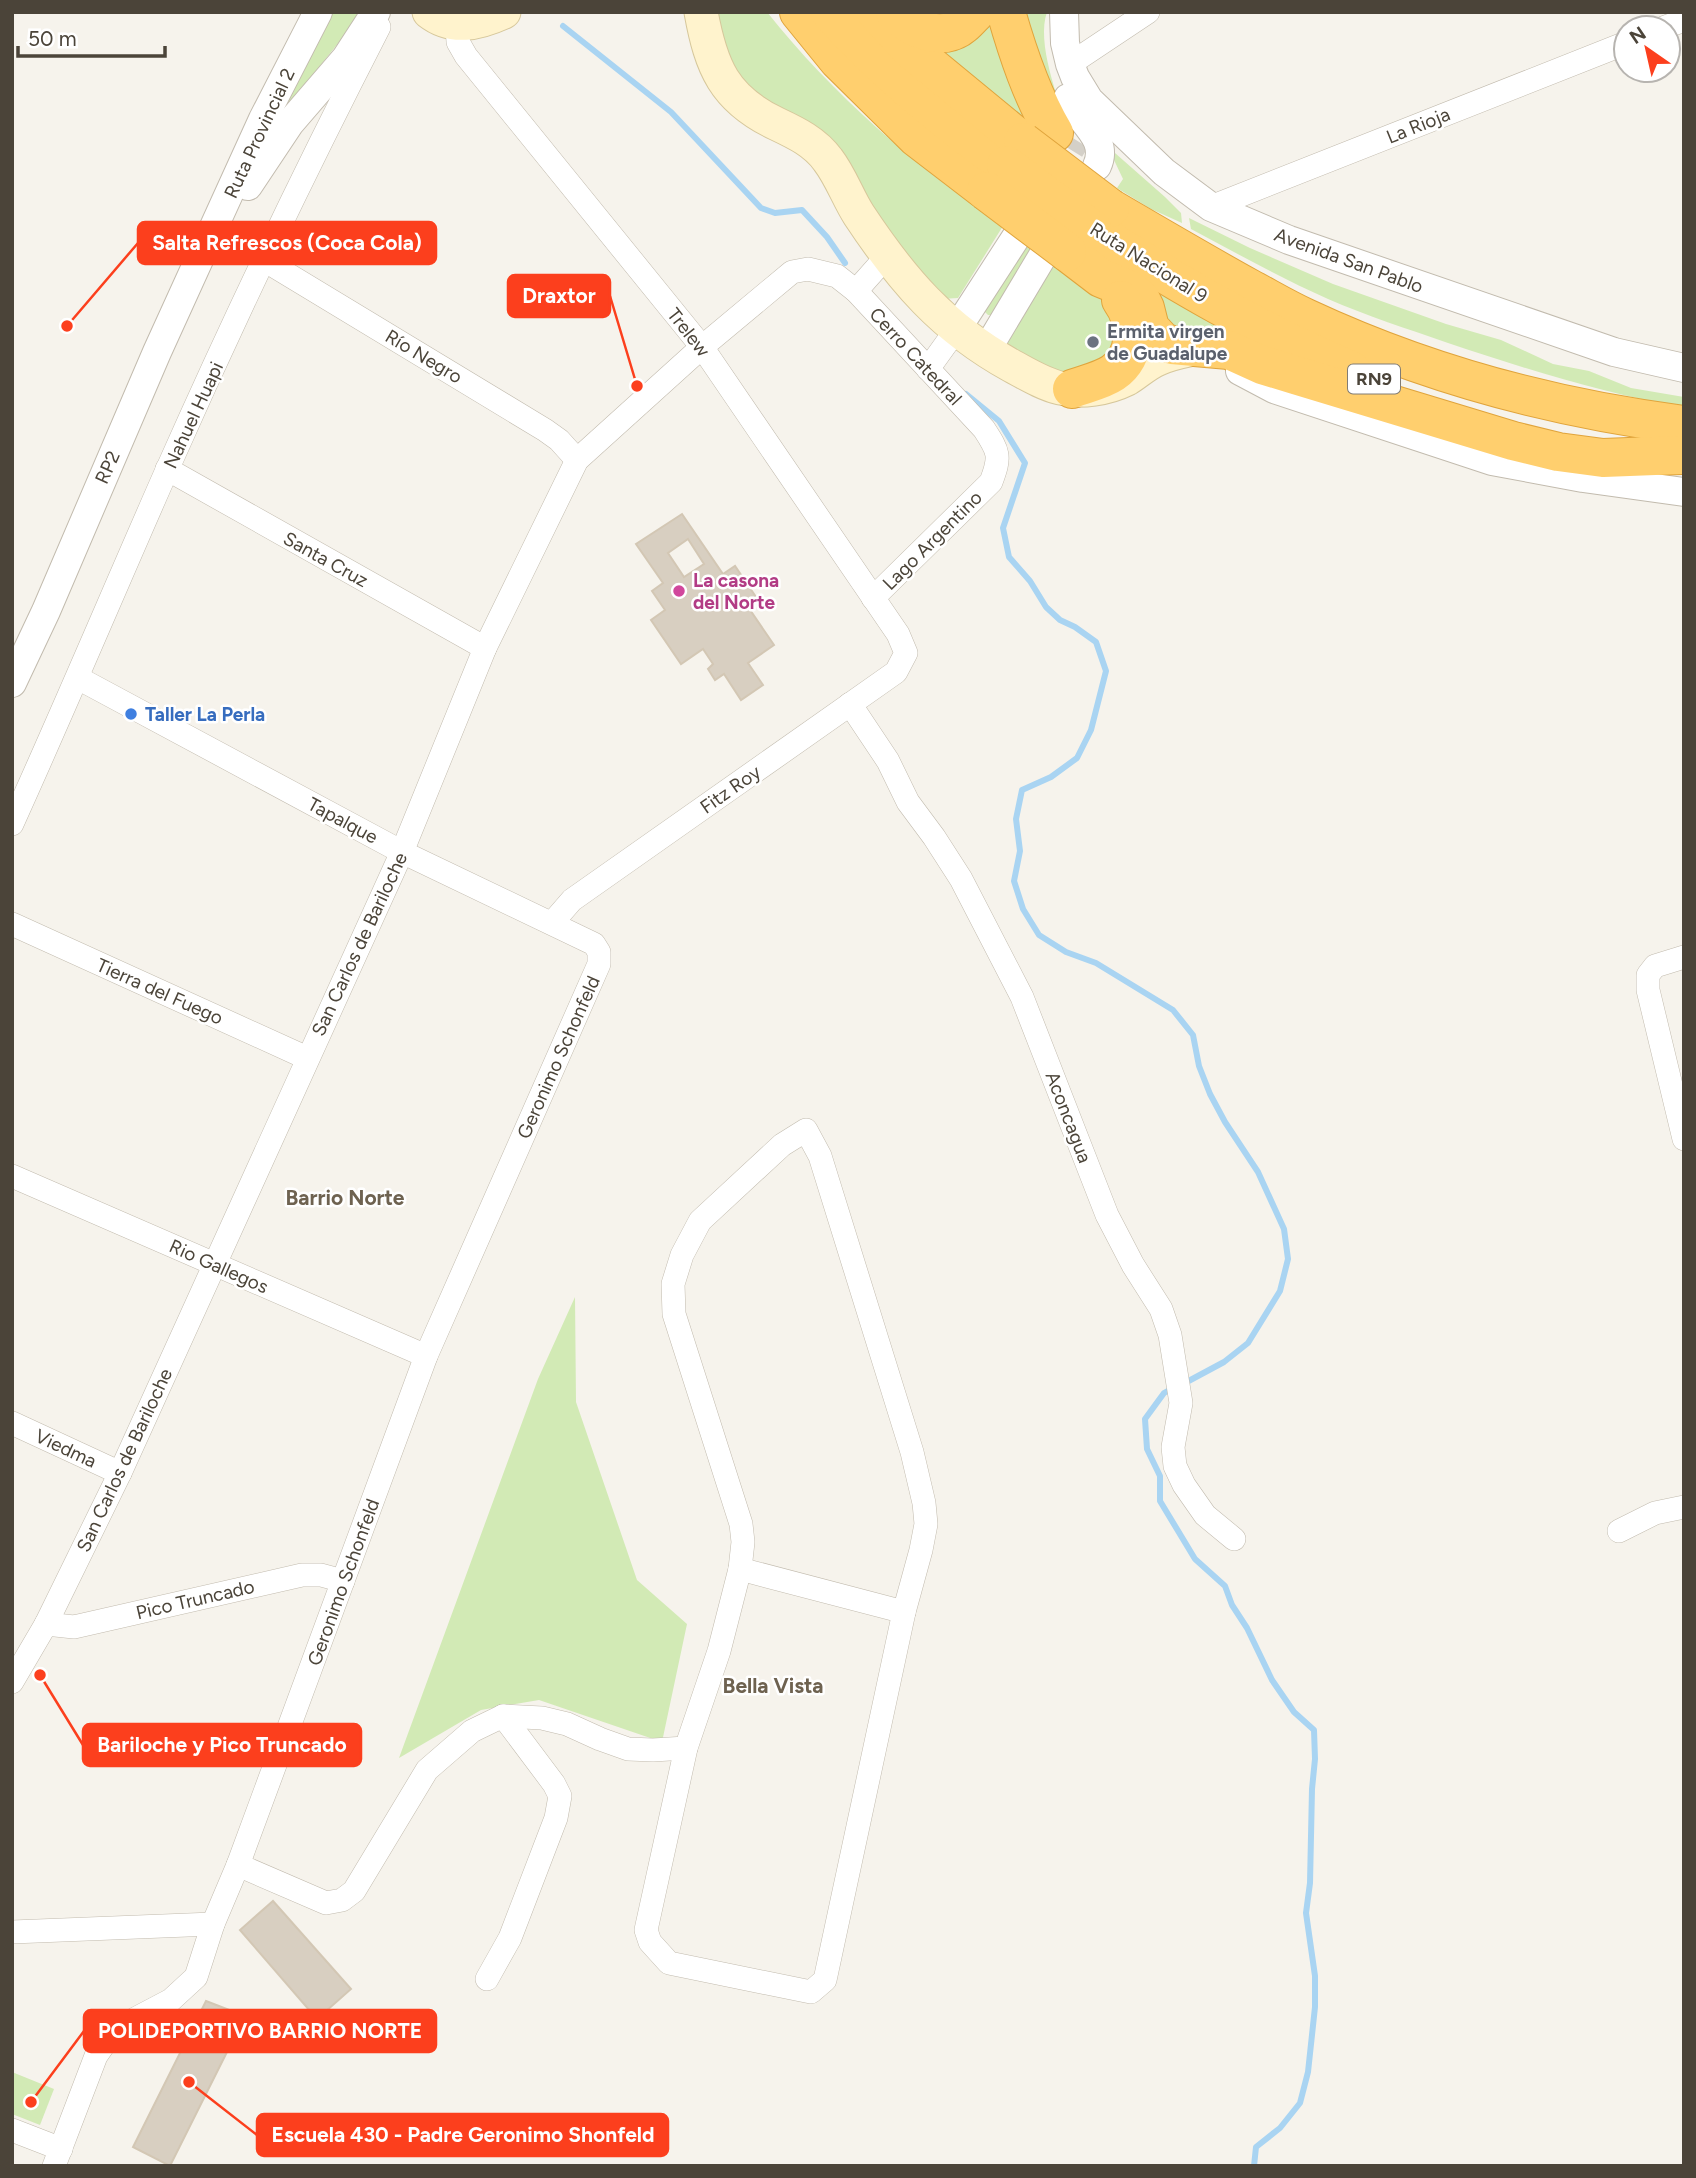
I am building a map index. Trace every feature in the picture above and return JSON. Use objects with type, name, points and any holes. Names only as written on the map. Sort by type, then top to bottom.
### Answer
[{"type":"highway","points":[[799,12],[838,60],[917,138],[1038,148]]},
{"type":"highway","name":"Ruta Nacional 9","points":[[830,12],[847,31],[964,135],[1038,148]]},
{"type":"highway","name":"Ruta Nacional 9","points":[[876,12],[910,49],[1038,148],[1087,215],[1254,325],[1293,345],[1387,384],[1448,405],[1579,440],[1683,457]]},
{"type":"highway","points":[[895,12],[918,29],[933,33],[962,27],[976,12]]},
{"type":"highway","points":[[1006,12],[1022,64],[1045,117],[1038,148],[1087,215],[1101,278],[1123,302],[1133,330],[1132,342],[1123,363],[1112,373],[1072,388]]},
{"type":"highway","name":"Ruta Nacional 9","points":[[1087,215],[1187,253],[1302,316],[1352,339],[1457,378],[1582,409],[1683,457]]},
{"type":"highway","points":[[1101,278],[1130,290],[1140,298],[1150,328],[1163,342],[1172,345],[1229,350],[1262,365],[1558,452],[1603,458],[1683,457]]},
{"type":"main road","points":[[443,18],[482,22],[504,12]]},
{"type":"main road","points":[[701,12],[708,49],[715,67],[736,99],[755,113],[796,132],[817,148],[828,161],[887,256],[922,298],[956,330],[986,351],[1043,382],[1061,388],[1093,389],[1112,386],[1161,357],[1201,347]]},
{"type":"street","name":"Ruta Provincial 2","points":[[204,253],[263,119],[318,12]]},
{"type":"street","name":"Ruta Provincial 2","points":[[204,253],[290,123],[339,67],[376,12]]},
{"type":"street","name":"Nahuel Huapi","points":[[12,824],[167,469],[264,260],[387,12]]},
{"type":"street","points":[[1038,148],[1072,107],[1065,88],[1070,64],[1065,43],[1064,12]]},
{"type":"street","points":[[1070,64],[1148,12]]},
{"type":"street","name":"Trelew","points":[[443,18],[466,56],[702,347],[898,634],[906,653]]},
{"type":"street","name":"La Rioja","points":[[1211,207],[1612,49]]},
{"type":"street","name":"Avenida San Pablo","points":[[1070,64],[1081,88],[1097,108],[1164,172],[1211,207],[1289,240],[1614,352],[1682,367]]},
{"type":"street","points":[[986,351],[1087,215],[1102,156],[1101,146],[1038,148]]},
{"type":"street","points":[[928,369],[1022,228]]},
{"type":"street","name":"RP2","points":[[12,683],[204,253]]},
{"type":"street","points":[[856,291],[887,256]]},
{"type":"street","name":"Río Negro","points":[[264,260],[545,429],[577,460]]},
{"type":"street","name":"Cerro Catedral","points":[[792,272],[807,269],[837,276],[856,291],[984,429],[997,449],[999,462],[991,482]]},
{"type":"street","name":"San Carlos de Bariloche","points":[[15,1670],[46,1624],[120,1473],[402,852],[485,648],[577,460],[702,347],[792,272]]},
{"type":"street","name":"Santa Cruz","points":[[167,469],[485,648]]},
{"type":"street","name":"Lago Argentino","points":[[873,598],[991,482]]},
{"type":"street","name":"Fitz Roy","points":[[552,923],[572,900],[896,671],[906,653]]},
{"type":"street","name":"Tapalque","points":[[78,678],[402,852],[594,944],[599,952],[599,964]]},
{"type":"street","name":"Aconcagua","points":[[850,704],[888,761],[908,802],[934,836],[961,879],[1022,997],[1107,1215],[1133,1265],[1161,1309],[1170,1335],[1181,1404],[1173,1447],[1175,1466],[1184,1485],[1205,1515],[1234,1539]]},
{"type":"street","name":"Tierra del Fuego","points":[[12,924],[307,1058]]},
{"type":"street","points":[[1684,957],[1655,966],[1648,975],[1648,990],[1684,1139]]},
{"type":"street","name":"Geronimo Schonfeld","points":[[58,2157],[96,2056],[114,2030],[171,2000],[196,1977],[213,1924],[238,1865],[426,1356],[599,964]]},
{"type":"street","points":[[806,1130],[820,1156],[908,1439],[924,1503],[926,1524],[904,1612],[825,1980],[811,1992],[669,1963],[649,1942],[646,1930],[686,1748],[719,1651],[740,1569],[743,1542],[741,1524],[674,1314],[673,1284],[682,1255],[701,1221],[782,1145],[806,1130]]},
{"type":"street","name":"Rio Gallegos","points":[[12,1176],[426,1356]]},
{"type":"street","name":"Viedma","points":[[12,1423],[120,1473]]},
{"type":"street","points":[[1619,1531],[1655,1513],[1684,1507]]},
{"type":"street","points":[[740,1569],[904,1612]]},
{"type":"street","name":"Pico Truncado","points":[[46,1624],[74,1627],[302,1575],[321,1575],[343,1581]]},
{"type":"street","points":[[238,1865],[326,1903],[342,1900],[354,1891],[427,1770],[472,1731],[503,1716],[542,1718],[567,1724],[628,1749],[686,1748]]},
{"type":"street","points":[[487,1979],[510,1938],[556,1818],[560,1796],[503,1716]]},
{"type":"street","points":[[12,1932],[213,1924]]},
{"type":"street","points":[[12,2130],[58,2157]]},
{"type":"green space","points":[[333,12],[363,12],[286,106],[285,104]]},
{"type":"green space","points":[[714,12],[767,12],[819,72],[877,128],[939,179],[1003,226],[958,298],[941,299],[740,88]]},
{"type":"green space","points":[[1018,12],[1047,12],[1044,25],[1046,54],[1067,128]]},
{"type":"green space","points":[[988,23],[1042,140],[938,54]]},
{"type":"green space","points":[[1107,146],[1181,213],[1182,223],[1151,209],[1117,188],[1123,179],[1114,160],[1104,148]]},
{"type":"green space","points":[[1189,218],[1333,284],[1446,324],[1501,340],[1553,364],[1589,371],[1631,388],[1684,397],[1684,408],[1594,388],[1535,371],[1358,311],[1293,283],[1191,229]]},
{"type":"green space","points":[[1024,242],[1036,250],[992,315],[988,315],[984,311]]},
{"type":"green space","points":[[1051,258],[1115,304],[1124,351],[1067,377],[1013,351],[1005,341]]},
{"type":"green space","points":[[1128,277],[1196,313],[1266,345],[1179,335]]},
{"type":"green space","points":[[575,1297],[576,1402],[637,1580],[687,1624],[662,1742],[539,1700],[481,1710],[399,1758],[538,1379]]},
{"type":"green space","points":[[12,2072],[54,2089],[40,2125],[12,2114]]},
{"type":"building","points":[[682,514],[723,574],[735,566],[756,597],[746,604],[774,645],[748,663],[763,685],[741,700],[724,674],[715,680],[708,669],[713,664],[703,649],[681,664],[651,620],[665,610],[652,591],[663,583],[636,544]],"holes":[[[688,539],[704,564],[684,577],[668,553]]]},
{"type":"building","points":[[273,1901],[351,1989],[317,2019],[240,1930]]},
{"type":"building","points":[[206,2001],[245,2016],[170,2166],[133,2147]]},
{"type":"waterway","points":[[563,26],[671,112],[761,208],[775,213],[802,210],[827,237],[845,263]]},
{"type":"waterway","points":[[966,394],[999,421],[1025,463],[1003,528],[1009,557],[1030,581],[1046,607],[1060,620],[1096,642],[1106,671],[1091,730],[1077,758],[1051,777],[1022,790],[1016,819],[1020,851],[1014,881],[1023,909],[1039,935],[1066,952],[1096,963],[1173,1010],[1193,1035],[1199,1066],[1210,1094],[1258,1172],[1284,1229],[1288,1259],[1280,1291],[1248,1343],[1224,1362],[1183,1384]]},
{"type":"waterway","points":[[1173,1388],[1164,1393],[1145,1419],[1147,1449],[1160,1476],[1160,1501],[1195,1559],[1225,1586],[1232,1605],[1247,1628],[1272,1680],[1294,1712],[1314,1730],[1310,1883],[1306,1913],[1315,1976],[1315,2007],[1308,2072],[1300,2103],[1280,2128],[1256,2147],[1254,2166]]},
{"type":"tunnel","points":[[1048,185],[1076,140]]},
{"type":"place","name":"Salta Refrescos (Coca Cola)","points":[[67,326]]},
{"type":"place","name":"Ermita virgen de Guadalupe","points":[[1093,342]]},
{"type":"place","name":"Draxtor","points":[[637,386]]},
{"type":"place","name":"La casona del Norte","points":[[679,591]]},
{"type":"place","name":"Taller La Perla","points":[[131,714]]},
{"type":"place","name":"Bariloche y Pico Truncado","points":[[40,1675]]},
{"type":"place","name":"Escuela 430 - Padre Geronimo Shonfeld","points":[[189,2082]]},
{"type":"place","name":"POLIDEPORTIVO BARRIO NORTE","points":[[31,2102]]},
{"type":"district","name":"Barrio Norte","points":[[345,1198]]},
{"type":"district","name":"Bella Vista","points":[[773,1686]]}]
